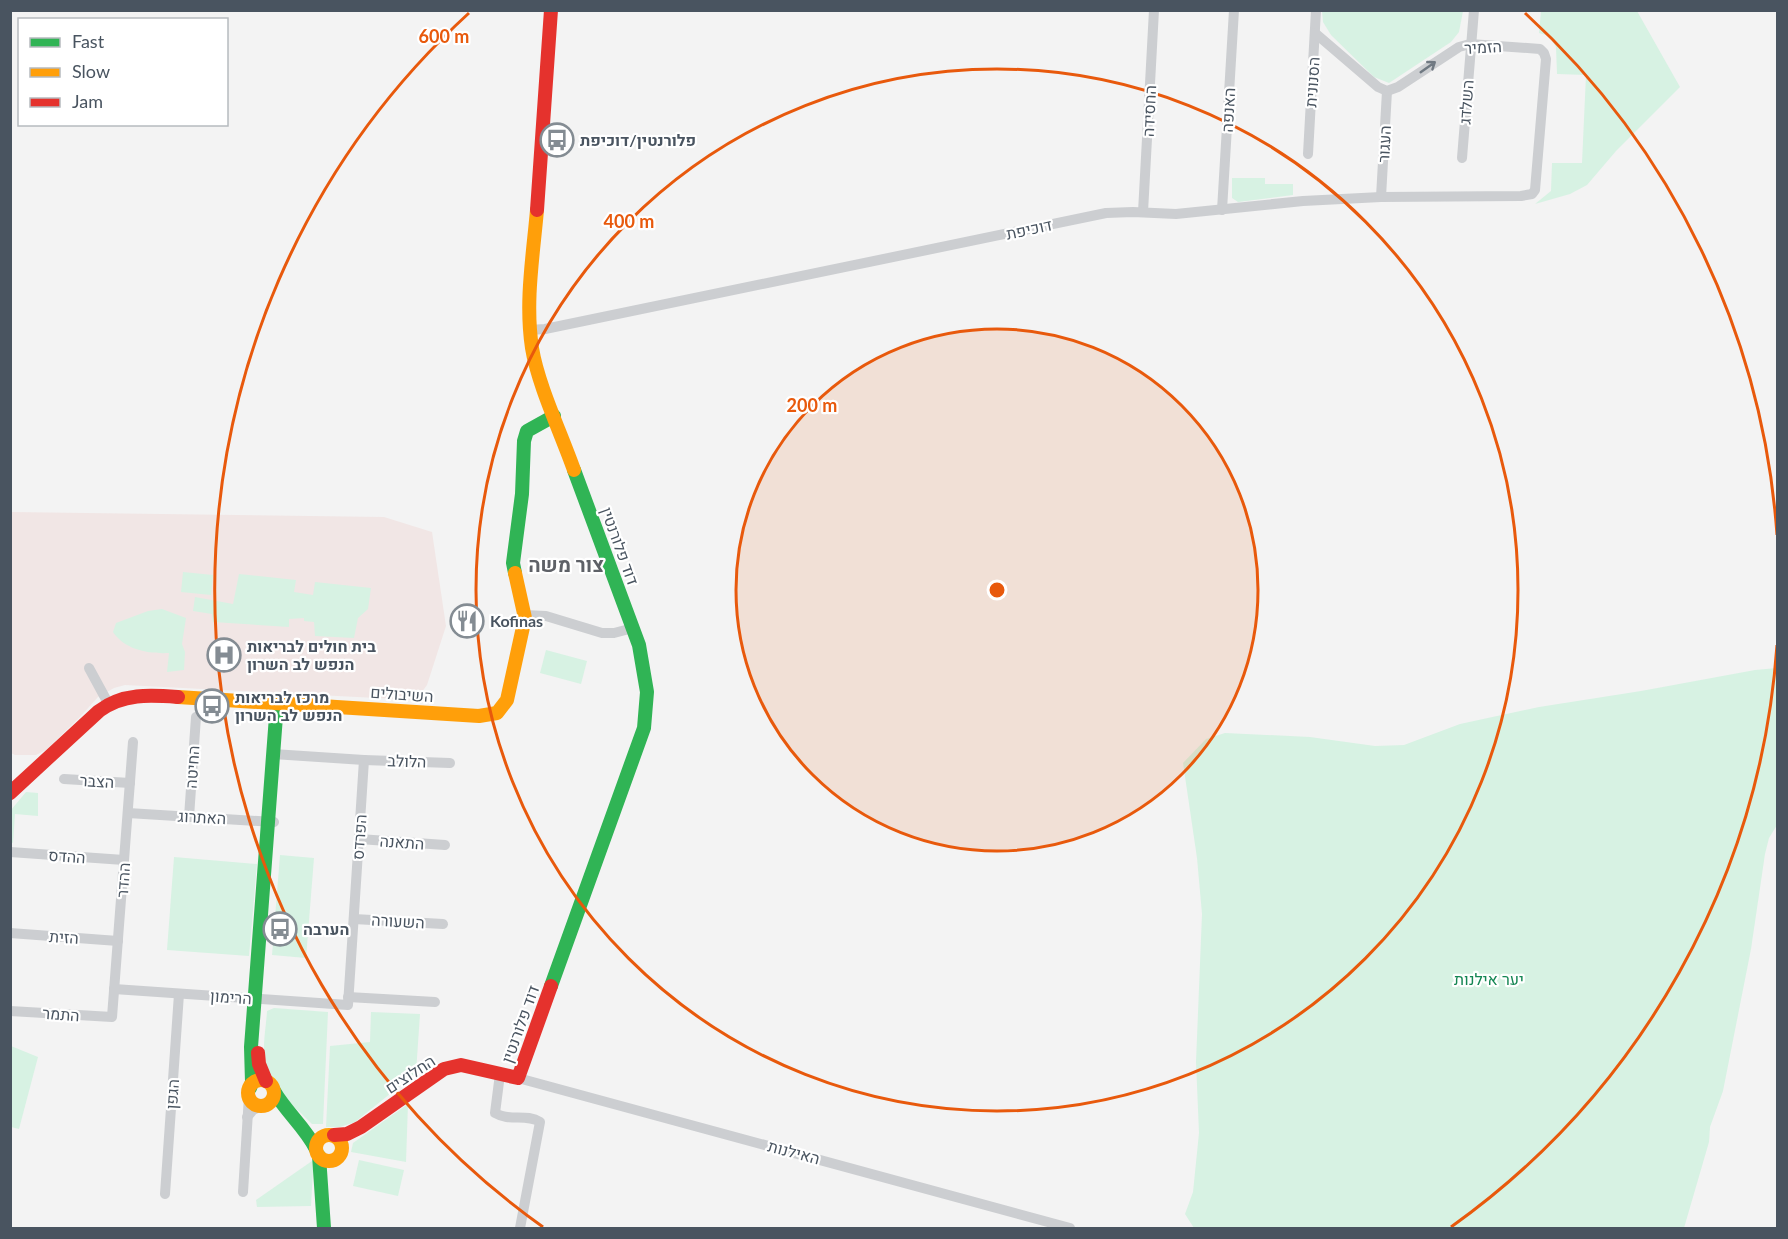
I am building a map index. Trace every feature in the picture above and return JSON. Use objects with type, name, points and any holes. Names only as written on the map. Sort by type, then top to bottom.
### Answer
[{"type":"street","name":"דוד פלורנטין","points":[[518,1078],[644,728],[647,692],[641,654],[633,628],[536,367],[529,330],[551,10]]},
{"type":"street","name":"החסידה","points":[[1143,212],[1154,10]]},
{"type":"street","name":"האנפה","points":[[1222,210],[1234,10]]},
{"type":"street","name":"הסנונית","points":[[1308,154],[1316,10]]},
{"type":"street","name":"השלדג","points":[[1462,158],[1474,10]]},
{"type":"street","points":[[1315,33],[1378,87],[1387,91]]},
{"type":"street","name":"הזמיר","points":[[1387,91],[1398,87],[1452,50],[1470,44],[1540,49],[1545,53],[1535,190]]},
{"type":"street","name":"העגור","points":[[1381,197],[1387,91]]},
{"type":"street","name":"דוכיפת","points":[[529,330],[545,329],[668,305],[1093,216],[1124,212],[1166,215],[1303,201],[1381,197],[1521,196],[1532,194],[1535,190]]},
{"type":"street","name":"השיבולים","points":[[13,790],[108,703],[132,696],[146,694],[479,716],[493,715],[501,710],[507,700],[523,630],[524,615],[513,563],[522,494],[525,441],[527,431],[554,416]]},
{"type":"street","points":[[524,615],[546,616],[602,633],[614,633],[633,628]]},
{"type":"street","points":[[89,668],[108,703]]},
{"type":"street","points":[[243,1192],[247,1117],[281,703]]},
{"type":"street","name":"החיטה","points":[[189,816],[196,717]]},
{"type":"street","name":"ההדר","points":[[112,1017],[133,742]]},
{"type":"street","points":[[277,754],[364,760]]},
{"type":"street","name":"הלולב","points":[[364,760],[450,763]]},
{"type":"street","name":"הפרדס","points":[[348,1001],[364,760]]},
{"type":"street","name":"הצבר","points":[[64,779],[130,783]]},
{"type":"street","name":"האתרוג","points":[[128,813],[272,822]]},
{"type":"street","name":"התאנה","points":[[359,839],[445,845]]},
{"type":"street","name":"ההדס","points":[[10,852],[124,860]]},
{"type":"street","name":"השעורה","points":[[354,919],[443,924]]},
{"type":"street","name":"הזית","points":[[10,933],[118,941]]},
{"type":"street","name":"הרימון","points":[[114,989],[258,999],[435,1002]]},
{"type":"street","name":"הגפן","points":[[165,1194],[179,993]]},
{"type":"street","points":[[247,1117],[253,1110],[273,1099],[258,1056],[258,999]]},
{"type":"street","name":"התמר","points":[[10,1011],[112,1017]]},
{"type":"street","name":"החלוצים","points":[[330,1135],[347,1134],[361,1127],[444,1069],[461,1065],[518,1078]]},
{"type":"street","points":[[500,1074],[495,1113],[503,1118],[534,1118],[540,1122],[520,1228]]},
{"type":"street","name":"האילנות","points":[[518,1078],[1070,1228]]},
{"type":"street","points":[[249,1092],[257,1081],[270,1086],[288,1112],[312,1138],[318,1153],[327,1161],[338,1155],[340,1140],[300,1124]]},
{"type":"street","points":[[249,1092],[253,1103],[277,1106],[288,1112]]},
{"type":"street","name":"החלוצים","points":[[322,1188],[338,1155],[361,1127]]},
{"type":"street","points":[[318,1153],[318,1140],[330,1135]]},
{"type":"street","name":"החלוצים","points":[[318,1153],[324,1228]]},
{"type":"shaded area","name":"בית חולים לבריאות הנפש לב השרון","points":[[11,512],[384,517],[432,532],[446,626],[427,685],[416,700],[125,685],[98,697],[46,750],[36,755],[15,755],[11,753]]},
{"type":"green space","points":[[1322,11],[1463,11],[1459,32],[1451,42],[1389,83],[1374,77],[1331,35],[1323,22]]},
{"type":"green space","points":[[1541,11],[1637,11],[1680,87],[1616,151],[1587,185],[1570,194],[1535,204],[1551,191],[1552,163],[1582,163],[1586,75],[1557,74],[1556,47],[1549,36],[1539,33]]},
{"type":"green space","points":[[1232,178],[1265,178],[1265,184],[1293,184],[1293,195],[1238,202],[1232,198]]},
{"type":"green space","points":[[183,572],[213,575],[211,595],[181,592]]},
{"type":"green space","points":[[239,574],[296,580],[294,592],[313,595],[315,582],[371,588],[368,609],[358,618],[354,638],[315,636],[314,622],[304,621],[304,618],[289,619],[289,627],[213,622],[212,614],[193,611],[195,597],[233,604]]},
{"type":"green space","points":[[162,609],[186,618],[182,644],[185,652],[184,670],[167,672],[169,653],[138,650],[124,643],[113,632],[116,623],[148,611]]},
{"type":"green space","points":[[546,650],[587,661],[581,684],[540,673]]},
{"type":"green space","name":"יער אילנות","points":[[1777,668],[1777,825],[1769,838],[1765,854],[1751,949],[1723,1091],[1710,1127],[1709,1142],[1684,1228],[1194,1228],[1185,1214],[1193,1192],[1199,1133],[1196,1062],[1202,914],[1197,858],[1183,763],[1206,739],[1225,733],[1310,737],[1375,746],[1404,745],[1460,724],[1539,707]]},
{"type":"green space","points":[[26,792],[38,793],[38,816],[15,814],[13,843],[11,842],[11,810]]},
{"type":"green space","points":[[280,855],[314,858],[306,958],[272,955]]},
{"type":"green space","points":[[174,857],[257,864],[249,956],[167,950]]},
{"type":"green space","points":[[274,1008],[328,1012],[323,1124],[312,1124],[279,1091],[269,1077],[264,1055],[264,1040],[267,1011]]},
{"type":"green space","points":[[371,1012],[420,1014],[416,1073],[355,1122],[340,1127],[326,1127],[330,1046],[370,1042]]},
{"type":"green space","points":[[11,1046],[38,1057],[19,1129],[11,1127]]},
{"type":"green space","points":[[408,1104],[406,1162],[351,1152],[353,1143]]},
{"type":"green space","points":[[359,1160],[404,1170],[398,1196],[353,1186]]},
{"type":"green space","points":[[312,1161],[311,1206],[257,1207],[256,1200]]},
{"type":"traffic: fast","points":[[515,573],[513,563],[522,494],[524,441],[527,431],[554,416]]},
{"type":"traffic: fast","points":[[551,986],[644,728],[647,692],[639,645],[574,470]]},
{"type":"traffic: fast","points":[[250,1088],[252,1082],[251,1047],[277,703]]},
{"type":"traffic: fast","points":[[274,1091],[316,1149]]},
{"type":"traffic: fast","points":[[319,1156],[324,1228]]},
{"type":"traffic: slow","points":[[537,210],[529,296],[532,348],[544,393],[574,470]]},
{"type":"traffic: slow","points":[[178,697],[479,716],[497,713],[507,700],[525,618],[515,573]]},
{"type":"traffic: slow","points":[[261,1080],[270,1084],[274,1093],[270,1102],[261,1106],[252,1102],[248,1093],[252,1084],[261,1080]]},
{"type":"traffic: slow","points":[[329,1135],[338,1139],[342,1148],[338,1157],[329,1161],[320,1157],[316,1148],[320,1139],[329,1135]]},
{"type":"traffic: jam","points":[[537,210],[551,10]]},
{"type":"traffic: jam","points":[[10,793],[108,705],[137,696],[178,697]]},
{"type":"traffic: jam","points":[[334,1135],[347,1134],[361,1127],[444,1069],[461,1065],[518,1078],[551,986]]},
{"type":"traffic: jam","points":[[258,1053],[259,1064],[266,1081]]},
{"type":"place","name":"פלורנטין/דוכיפת","points":[[557,140]]},
{"type":"place","name":"Kofinas","points":[[467,621]]},
{"type":"place","name":"בית חולים לבריאות הנפש לב השרון","points":[[224,655]]},
{"type":"place","name":"מרכז לבריאות הנפש לב השרון","points":[[212,706]]},
{"type":"place","name":"הערבה","points":[[280,929]]},
{"type":"district","name":"צור משה","points":[[566,565]]}]
